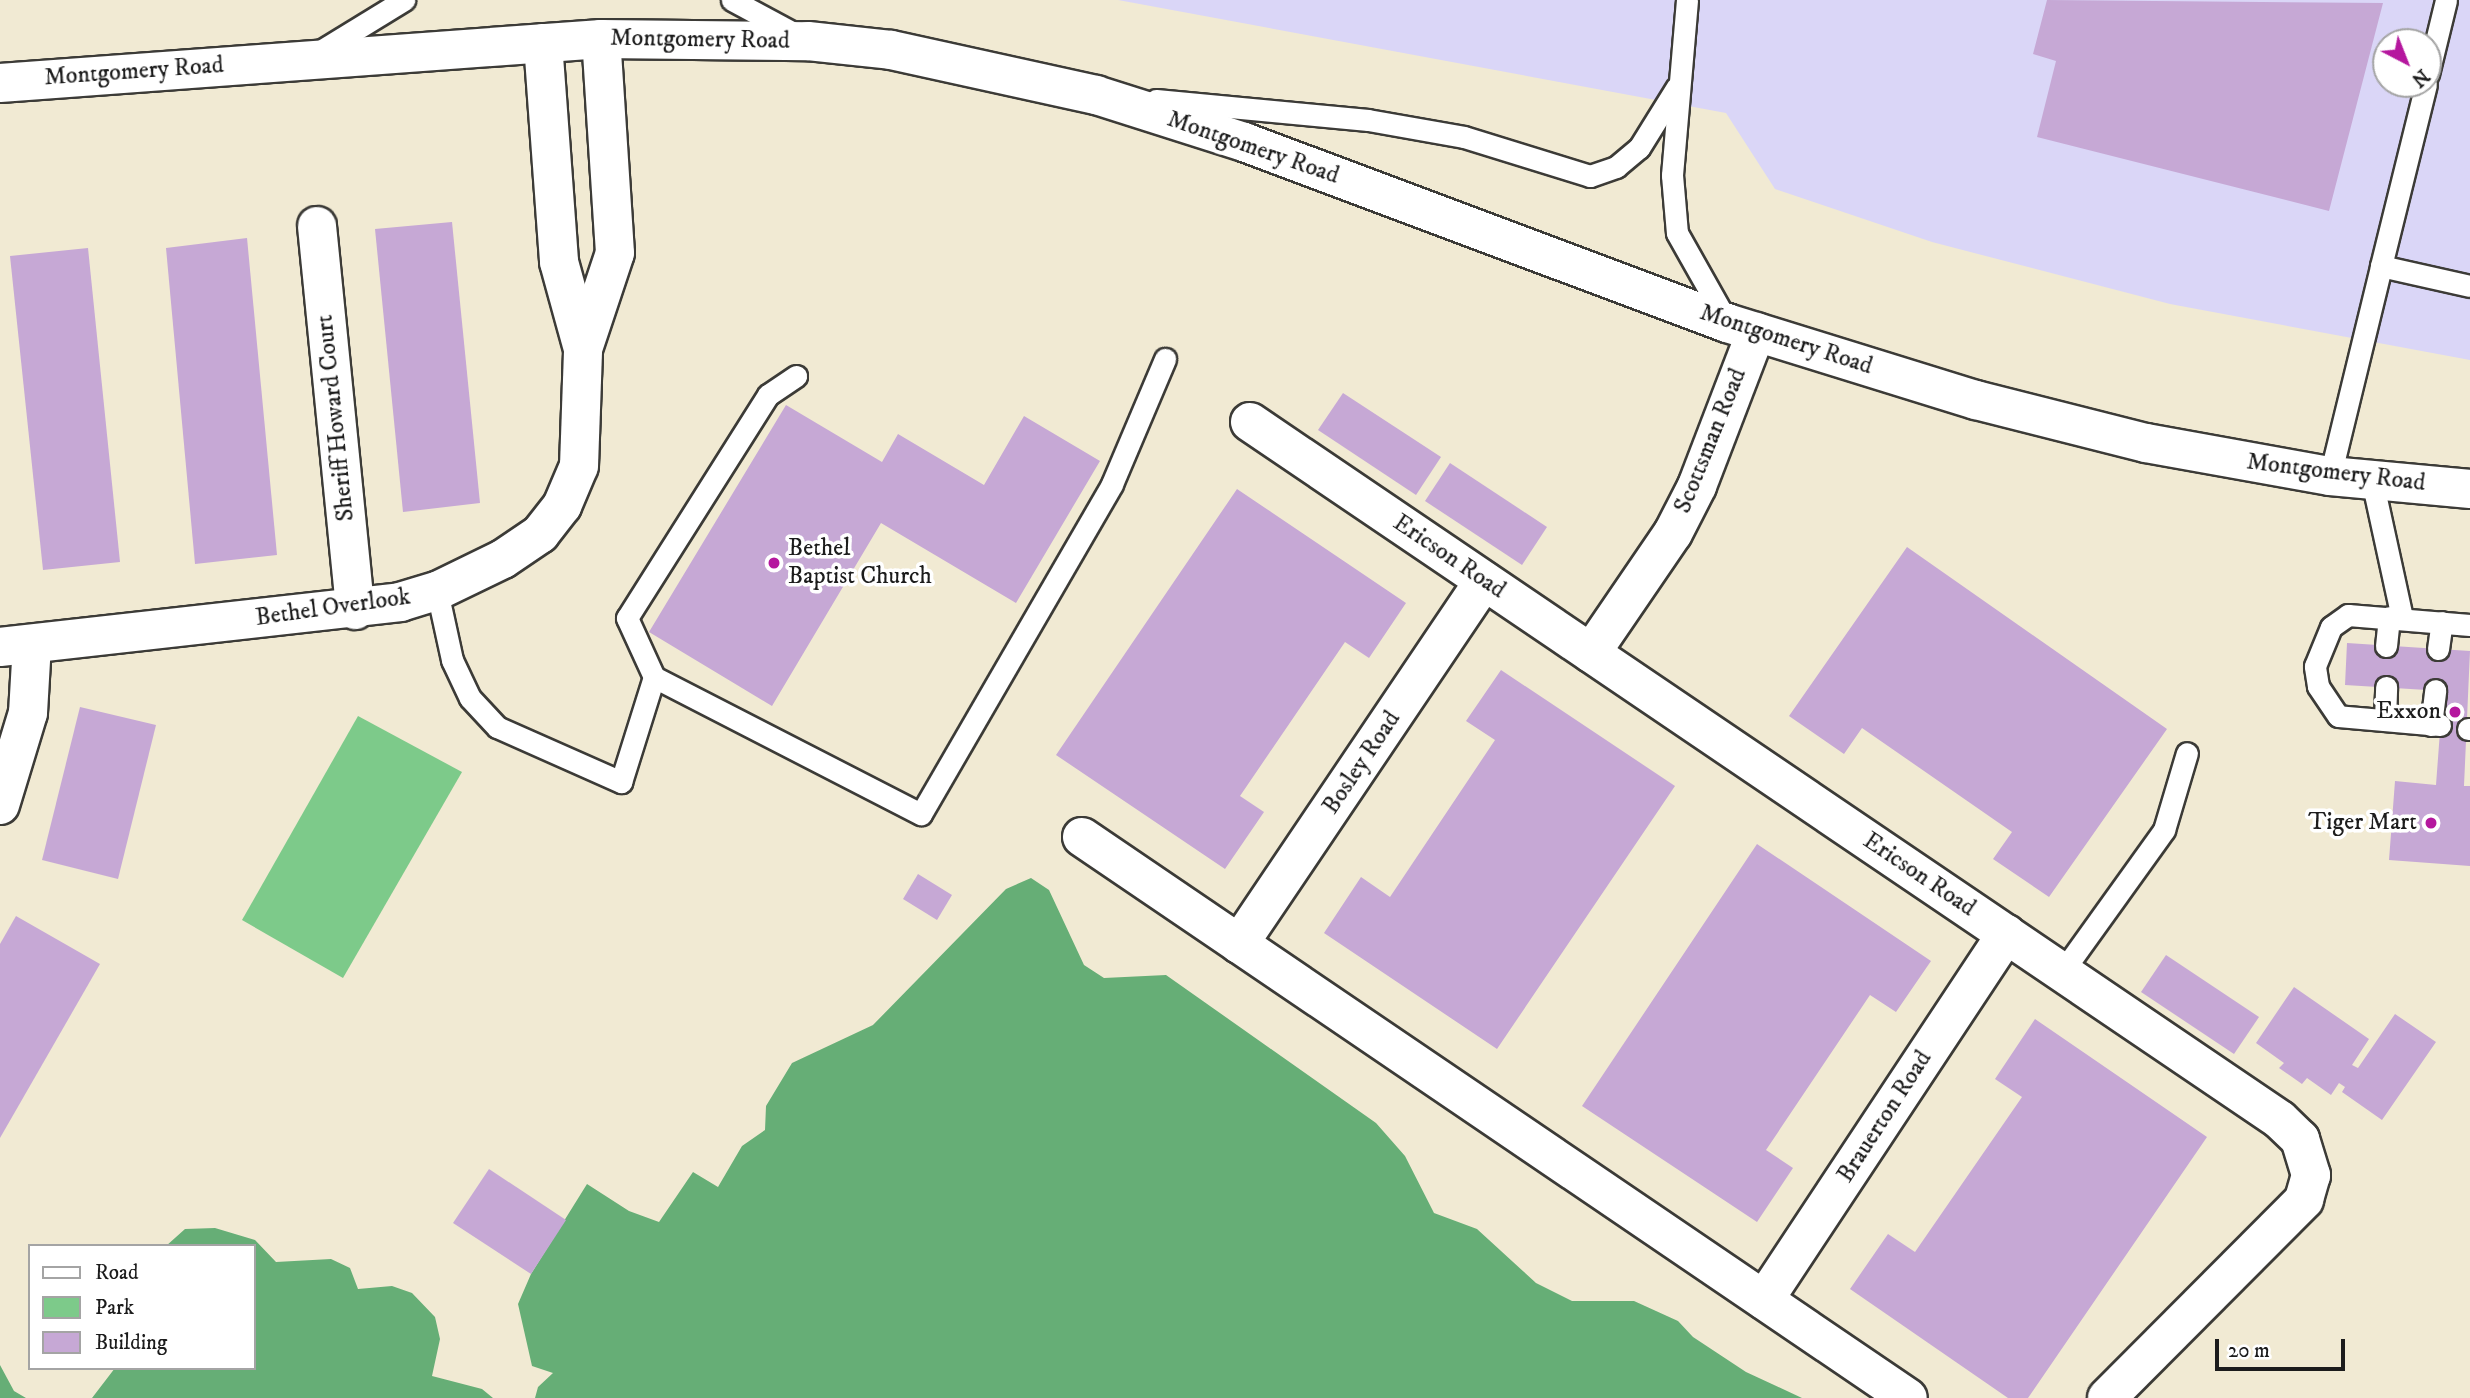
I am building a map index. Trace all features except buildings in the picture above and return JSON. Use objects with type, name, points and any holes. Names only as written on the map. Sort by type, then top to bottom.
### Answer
[{"type":"street","name":"Montgomery Road","points":[[0,83],[601,39],[808,41],[957,62],[1096,94],[1244,142],[1742,327],[1976,400],[2146,443],[2330,476],[2470,489]]},
{"type":"street","name":"Bethel Overlook","points":[[16,645],[355,610],[437,590],[531,540],[562,506],[579,466],[583,349],[615,253],[601,39]]},
{"type":"street","name":"Bethel Overlook","points":[[543,43],[559,262],[583,349]]},
{"type":"street","name":"Sheriff Howard Court","points":[[317,226],[355,610]]},
{"type":"street","name":"Scottsman Road","points":[[1591,653],[1672,533],[1697,486],[1742,327]]},
{"type":"street","name":"Ericson Road","points":[[1250,422],[2280,1120],[2300,1139],[2311,1175],[2304,1200],[2289,1218],[2106,1398]]},
{"type":"street","name":"Bosley Road","points":[[1239,944],[1484,581]]},
{"type":"street","points":[[0,805],[28,713],[16,645]]},
{"type":"street","points":[[1082,837],[1908,1398]]},
{"type":"street","name":"Brauerton Road","points":[[1764,1300],[2006,934]]},
{"type":"lane","points":[[308,60],[404,0]]},
{"type":"lane","points":[[732,0],[808,41]]},
{"type":"lane","points":[[1687,0],[1677,87],[1672,175],[1677,233],[1742,327]]},
{"type":"lane","points":[[2439,28],[2446,0]]},
{"type":"lane","points":[[1096,94],[1368,120],[1464,137],[1590,176],[1616,167],[1639,148],[1677,87]]},
{"type":"lane","points":[[2330,476],[2423,98]]},
{"type":"lane","points":[[2381,266],[2470,286]]},
{"type":"lane","points":[[796,376],[768,395],[627,618],[654,677],[921,814],[1112,484],[1165,359]]},
{"type":"lane","points":[[2372,480],[2396,617],[2386,646]]},
{"type":"lane","points":[[437,590],[452,660],[470,698],[497,727],[621,782],[654,677]]},
{"type":"lane","points":[[2435,690],[2436,725],[2338,716],[2318,686],[2315,666],[2331,627],[2348,615],[2470,625]]},
{"type":"lane","points":[[2438,649],[2442,622]]},
{"type":"lane","points":[[2385,720],[2386,687]]},
{"type":"lane","points":[[2062,972],[2164,830],[2187,753]]},
{"type":"shaded area","points":[[1118,0],[2470,0],[2470,360],[2170,304],[1932,242],[1775,189],[1726,113]]},
{"type":"green space","points":[[358,716],[462,772],[343,978],[242,920]]},
{"type":"green space","points":[[1031,878],[1049,890],[1084,965],[1104,978],[1166,975],[1376,1123],[1405,1156],[1434,1213],[1477,1229],[1536,1283],[1572,1301],[1634,1301],[1678,1321],[1693,1337],[1746,1372],[1802,1398],[535,1398],[538,1387],[553,1373],[532,1366],[518,1304],[531,1274],[587,1184],[629,1211],[659,1222],[693,1172],[718,1187],[742,1146],[765,1130],[766,1106],[792,1063],[873,1025],[1006,889]]},
{"type":"green space","points":[[215,1228],[255,1240],[276,1262],[331,1259],[350,1268],[358,1289],[392,1286],[412,1293],[435,1317],[440,1339],[432,1376],[482,1389],[493,1398],[92,1398],[113,1370],[256,1370],[256,1244],[168,1244],[185,1229]]},
{"type":"green space","points":[[0,1365],[14,1391],[26,1398],[0,1398]]},
{"type":"place","name":"Bethel Baptist Church","points":[[774,563]]},
{"type":"place","name":"Exxon","points":[[2455,712]]},
{"type":"place","name":"Tiger Mart","points":[[2431,823]]}]
